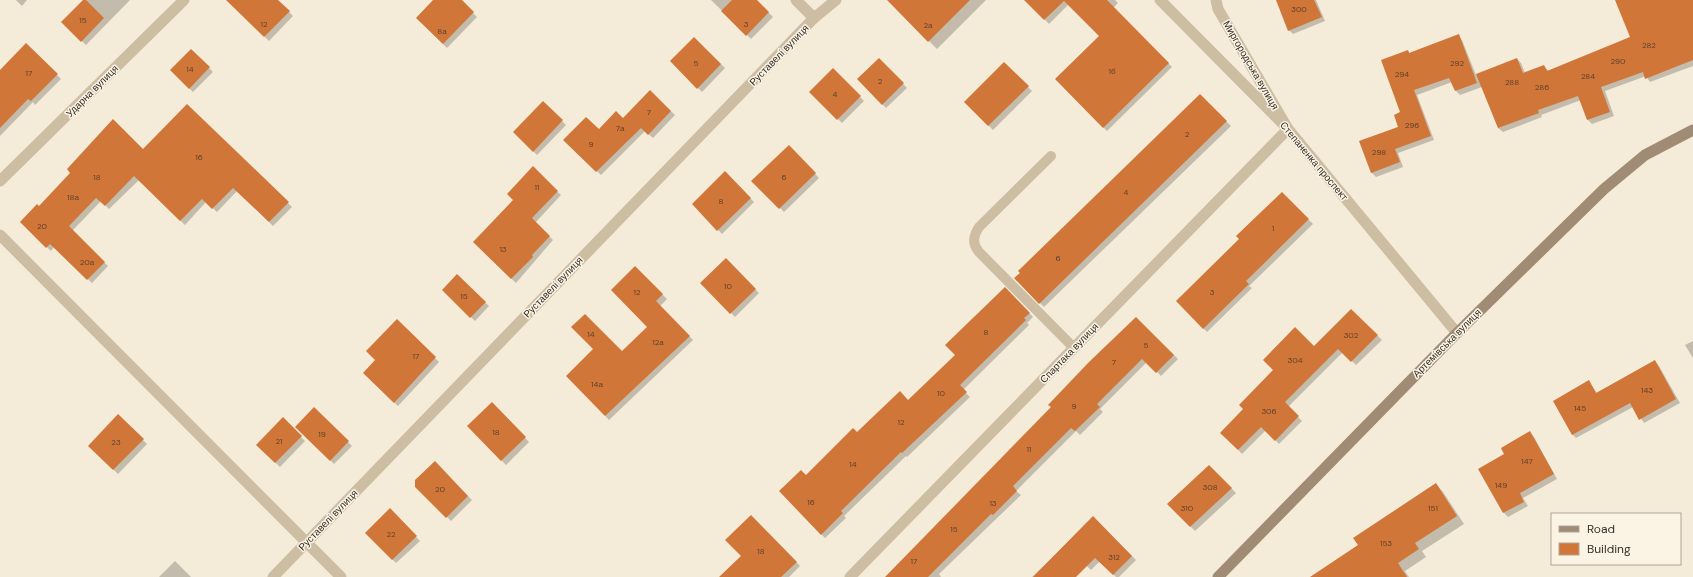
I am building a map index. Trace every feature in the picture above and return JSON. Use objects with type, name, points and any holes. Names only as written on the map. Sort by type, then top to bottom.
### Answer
[{"type":"main road","name":"Артемівська вулиця","points":[[1218,577],[1457,333],[1604,189],[1645,155],[1693,130]]},
{"type":"street","name":"Ударна вулиця","points":[[0,181],[184,0]]},
{"type":"street","points":[[796,0],[814,18]]},
{"type":"street","name":"Руставелі вулиця","points":[[273,577],[814,18],[836,0]]},
{"type":"street","name":"Степаненка проспект","points":[[1160,0],[1288,129],[1457,333]]},
{"type":"street","name":"Миргородська вулиця","points":[[1216,0],[1218,9],[1288,129]]},
{"type":"street","name":"Спартака вулиця","points":[[850,577],[1288,129]]},
{"type":"street","points":[[0,235],[341,577]]},
{"type":"lane","points":[[1051,156],[979,227],[974,236],[974,245],[979,252],[1074,348]]},
{"type":"building","points":[[83,0],[86,0],[104,18],[81,42],[61,22]]},
{"type":"building","points":[[226,0],[278,0],[290,11],[264,37]]},
{"type":"building","points":[[433,0],[462,0],[474,12],[443,44],[416,18]]},
{"type":"building","points":[[732,0],[757,0],[769,12],[746,36],[721,11]]},
{"type":"building","points":[[887,0],[970,0],[928,42]]},
{"type":"building","points":[[1024,0],[1107,0],[1169,63],[1103,128],[1055,79],[1099,36],[1064,1],[1044,20]]},
{"type":"building","points":[[1276,0],[1314,0],[1322,17],[1288,31]]},
{"type":"building","points":[[1615,0],[1693,0],[1693,60],[1645,79],[1643,72],[1601,87],[1610,112],[1587,120],[1578,96],[1538,110],[1539,113],[1498,128],[1476,74],[1517,58],[1523,73],[1544,65],[1547,71],[1630,37]]},
{"type":"building","points":[[1459,34],[1477,83],[1455,91],[1449,78],[1414,90],[1431,136],[1395,149],[1400,162],[1371,173],[1359,141],[1398,127],[1394,115],[1400,112],[1381,60],[1408,50],[1409,53]]},
{"type":"building","points":[[694,37],[721,64],[697,89],[670,61]]},
{"type":"building","points":[[26,43],[58,74],[31,101],[28,99],[0,128],[0,70]]},
{"type":"building","points":[[191,49],[210,67],[189,89],[170,70]]},
{"type":"building","points":[[879,58],[904,83],[882,105],[857,79]]},
{"type":"building","points":[[1004,62],[1029,86],[988,126],[964,102]]},
{"type":"building","points":[[833,68],[861,96],[837,120],[809,92]]},
{"type":"building","points":[[650,90],[671,111],[648,135],[641,128],[596,172],[563,140],[586,117],[599,129],[616,111],[623,118]]},
{"type":"building","points":[[1200,94],[1227,121],[1039,304],[1014,278],[1020,273],[1018,271]]},
{"type":"building","points":[[543,101],[563,120],[533,152],[513,132]]},
{"type":"building","points":[[187,104],[289,202],[269,222],[233,188],[212,209],[202,199],[180,221],[134,176],[105,206],[96,198],[69,226],[105,262],[87,280],[50,244],[46,248],[20,222],[37,204],[39,206],[70,173],[67,169],[113,119],[143,149]]},
{"type":"building","points":[[789,145],[816,173],[779,209],[751,181]]},
{"type":"building","points":[[533,166],[558,191],[532,218],[550,236],[532,255],[533,257],[511,279],[473,242],[513,200],[507,194]]},
{"type":"building","points":[[725,171],[751,198],[717,231],[692,204]]},
{"type":"building","points":[[1282,192],[1309,219],[1246,281],[1249,284],[1203,329],[1176,301],[1239,239],[1236,236]]},
{"type":"building","points":[[726,258],[756,289],[730,314],[700,283]]},
{"type":"building","points":[[635,266],[663,294],[656,301],[690,336],[605,416],[566,376],[593,349],[571,327],[585,314],[622,351],[647,327],[611,290]]},
{"type":"building","points":[[457,274],[486,302],[470,318],[442,290]]},
{"type":"building","points":[[1005,287],[1030,313],[1024,318],[1026,320],[960,385],[967,392],[902,453],[901,452],[841,511],[843,513],[821,535],[779,491],[801,470],[806,475],[853,428],[857,432],[900,391],[908,400],[955,355],[945,345]]},
{"type":"building","points":[[1351,309],[1378,335],[1351,362],[1338,349],[1285,402],[1299,416],[1275,441],[1261,427],[1238,450],[1220,433],[1243,409],[1239,405],[1273,370],[1263,360],[1295,327],[1314,346]]},
{"type":"building","points":[[1136,317],[1174,355],[1156,373],[1142,359],[1097,404],[1100,407],[1075,431],[1071,428],[1013,486],[1017,491],[993,515],[991,514],[928,577],[885,577],[1051,407],[1048,405],[1089,362]]},
{"type":"building","points":[[397,319],[436,357],[394,403],[363,373],[375,360],[366,351]]},
{"type":"building","points":[[1655,360],[1676,399],[1639,420],[1630,403],[1572,435],[1553,401],[1589,380],[1596,393]]},
{"type":"building","points":[[492,402],[526,437],[501,461],[467,426]]},
{"type":"building","points":[[314,407],[349,441],[330,461],[295,427]]},
{"type":"building","points":[[118,414],[144,439],[113,470],[88,446]]},
{"type":"building","points":[[283,417],[302,436],[275,463],[256,445]]},
{"type":"building","points":[[1530,431],[1554,474],[1520,493],[1524,502],[1503,513],[1478,469],[1504,454],[1501,448]]},
{"type":"building","points":[[435,461],[468,496],[446,518],[415,487],[415,480]]},
{"type":"building","points":[[1209,465],[1232,488],[1190,527],[1167,504]]},
{"type":"building","points":[[1436,483],[1457,516],[1415,543],[1419,549],[1398,563],[1407,577],[1310,577],[1358,545],[1353,538]]},
{"type":"building","points":[[390,508],[417,536],[392,560],[365,533]]},
{"type":"building","points":[[751,515],[797,562],[781,577],[719,577],[741,556],[725,540]]},
{"type":"building","points":[[1093,516],[1132,556],[1113,575],[1095,558],[1076,577],[1033,577]]}]
